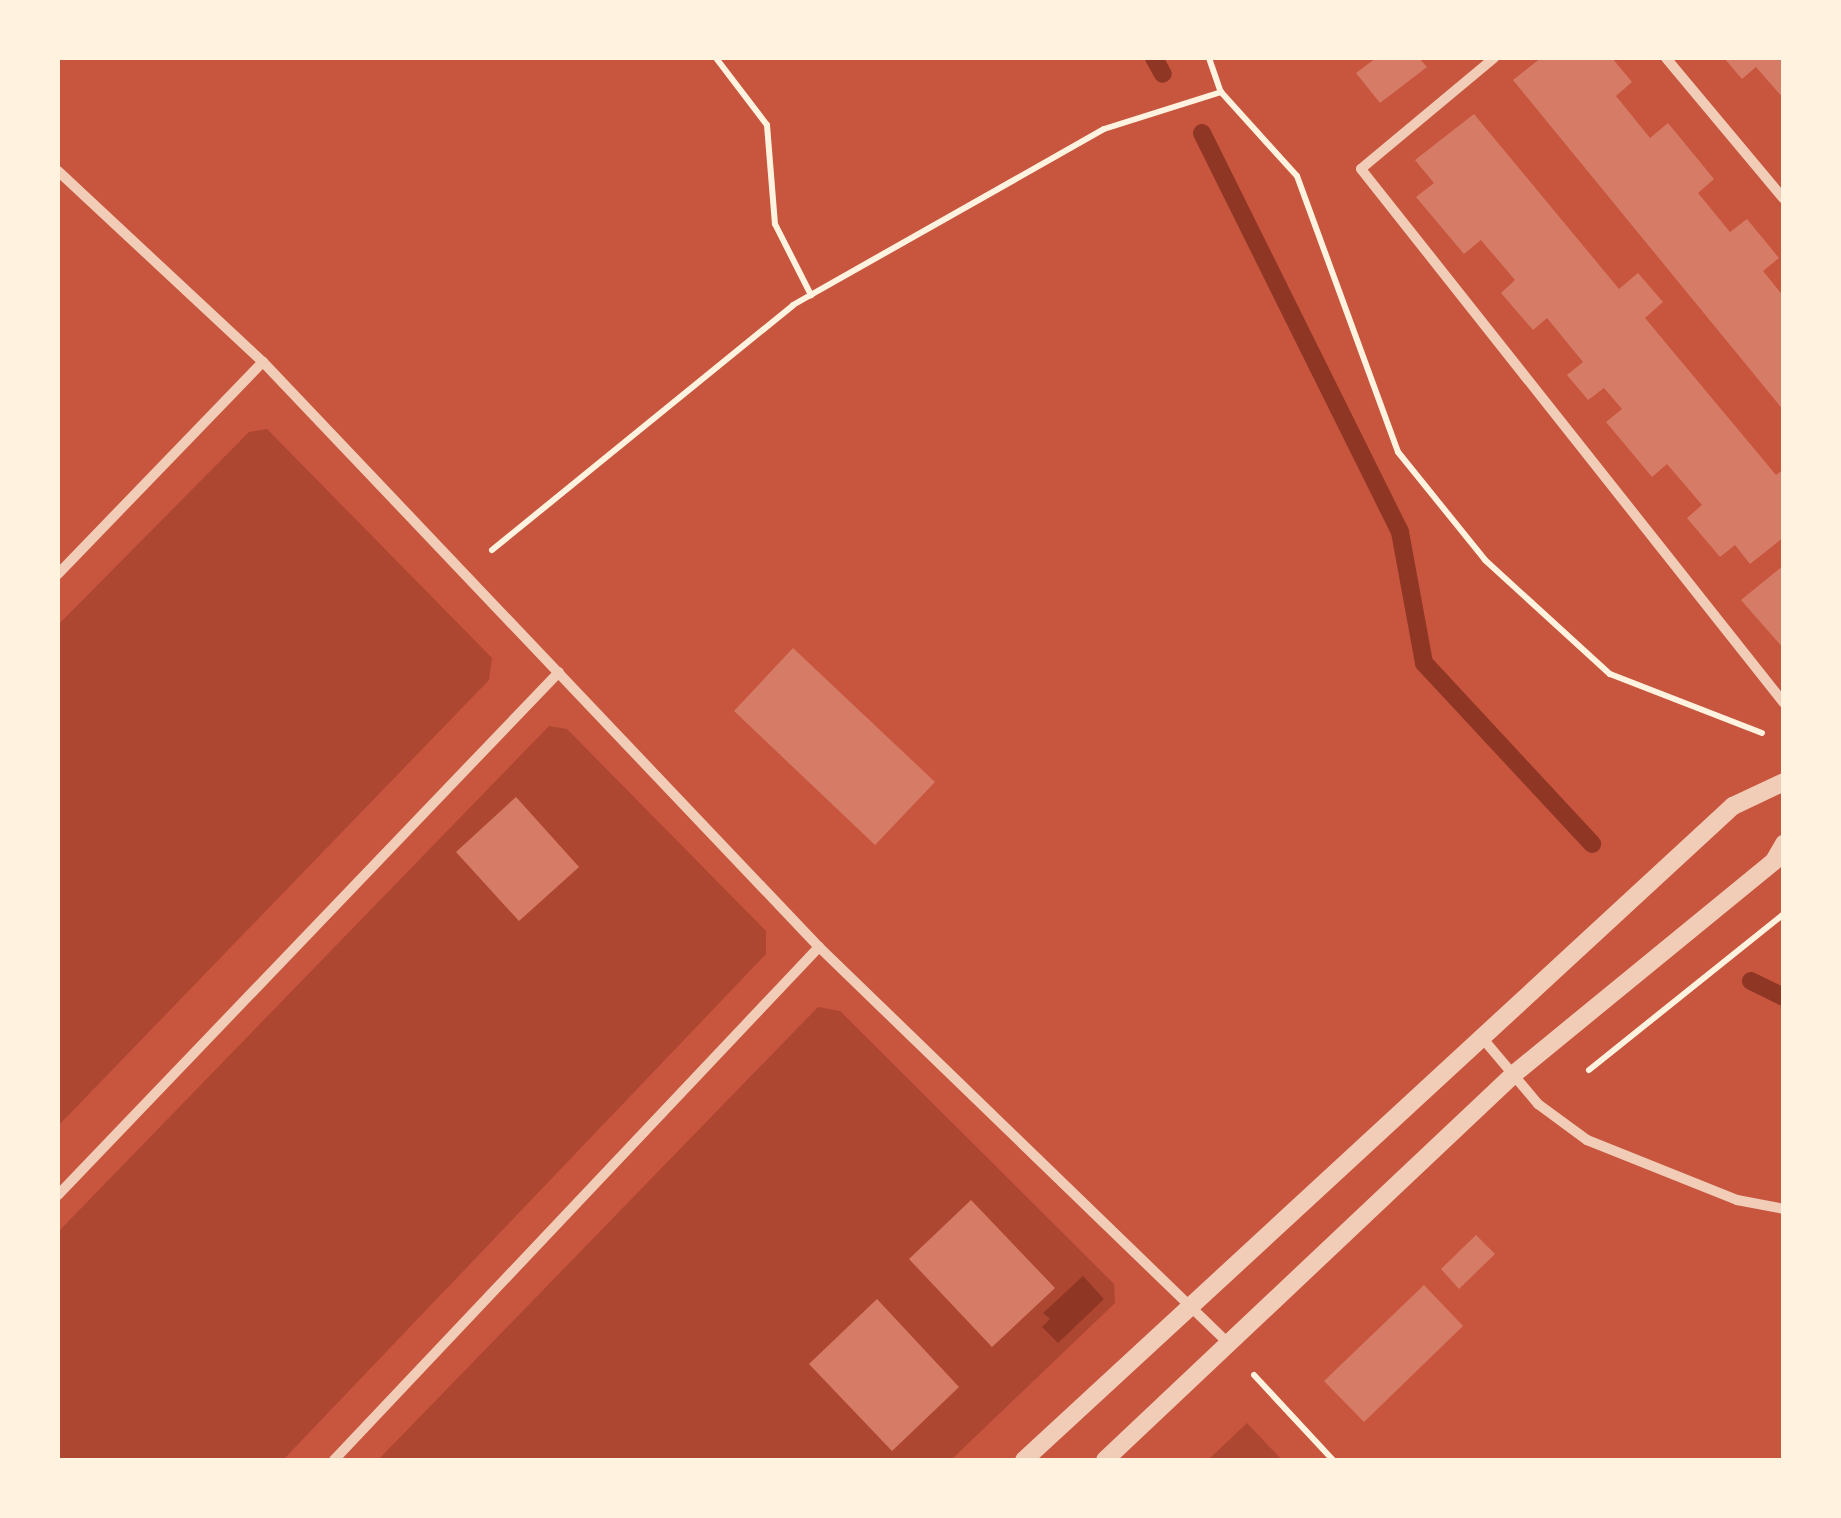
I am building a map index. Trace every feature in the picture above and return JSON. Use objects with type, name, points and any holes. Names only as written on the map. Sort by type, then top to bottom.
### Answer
[{"type":"street","points":[[1494,58],[1360,169],[1784,703]]},
{"type":"street","points":[[1666,58],[1784,199]]},
{"type":"street","points":[[58,171],[263,362],[819,948],[1228,1343]]},
{"type":"street","points":[[58,574],[263,362]]},
{"type":"street","points":[[58,1195],[559,672]]},
{"type":"street","points":[[1024,1460],[1189,1305],[1484,1040],[1733,806],[1784,782]]},
{"type":"street","points":[[1105,1460],[1514,1074],[1774,862],[1784,844]]},
{"type":"street","points":[[334,1460],[819,948]]},
{"type":"street","points":[[1484,1040],[1538,1104],[1587,1140],[1737,1200],[1784,1209]]},
{"type":"path","points":[[716,58],[767,125],[776,224],[811,295]]},
{"type":"path","points":[[1209,58],[1222,92],[1297,176],[1398,452],[1485,560],[1610,674],[1767,736]]},
{"type":"path","points":[[465,574],[811,295],[1104,129],[1222,92]]},
{"type":"path","points":[[1538,1104],[1622,1048],[1784,914]]},
{"type":"path","points":[[1228,1343],[1332,1460]]},
{"type":"path","points":[[1242,1388],[1267,1364]]},
{"type":"shaded area","points":[[267,429],[492,658],[489,680],[58,1126],[58,625],[249,432]]},
{"type":"shaded area","points":[[549,726],[567,729],[766,931],[766,954],[283,1460],[58,1460],[58,1232]]},
{"type":"shaded area","points":[[818,1007],[840,1011],[1114,1284],[1115,1303],[951,1460],[378,1460]]},
{"type":"shaded area","points":[[1083,1276],[1104,1299],[1058,1343],[1042,1327],[1050,1319],[1043,1313]]},
{"type":"shaded area","points":[[1247,1423],[1282,1460],[1208,1460]]},
{"type":"building","points":[[1376,58],[1419,58],[1427,67],[1380,103],[1356,73]]},
{"type":"building","points":[[1541,58],[1612,58],[1632,82],[1616,96],[1650,138],[1668,123],[1714,179],[1698,193],[1730,232],[1747,219],[1779,258],[1763,271],[1784,297],[1784,411],[1513,80]]},
{"type":"building","points":[[1724,58],[1784,58],[1784,99],[1756,67],[1742,79]]},
{"type":"building","points":[[1474,114],[1619,289],[1638,273],[1663,302],[1645,318],[1776,475],[1784,469],[1784,537],[1750,564],[1735,545],[1720,557],[1687,518],[1702,505],[1667,464],[1652,477],[1606,422],[1622,409],[1604,388],[1588,400],[1567,375],[1583,362],[1547,318],[1533,330],[1501,293],[1515,280],[1481,240],[1464,254],[1416,197],[1434,183],[1415,160]]},
{"type":"building","points":[[1784,565],[1784,649],[1741,600]]},
{"type":"building","points":[[793,648],[935,782],[875,845],[734,711]]},
{"type":"building","points":[[516,797],[579,867],[519,921],[456,852]]},
{"type":"building","points":[[971,1200],[1055,1288],[992,1347],[909,1259]]},
{"type":"building","points":[[1476,1235],[1495,1254],[1459,1289],[1441,1269]]},
{"type":"building","points":[[1424,1285],[1463,1326],[1364,1422],[1324,1381]]},
{"type":"building","points":[[877,1299],[959,1387],[892,1451],[809,1364]]},
{"type":"waterway","points":[[1154,58],[1163,74]]},
{"type":"waterway","points":[[1202,133],[1400,532],[1424,663],[1592,844]]},
{"type":"waterway","points":[[1751,981],[1784,997]]}]
